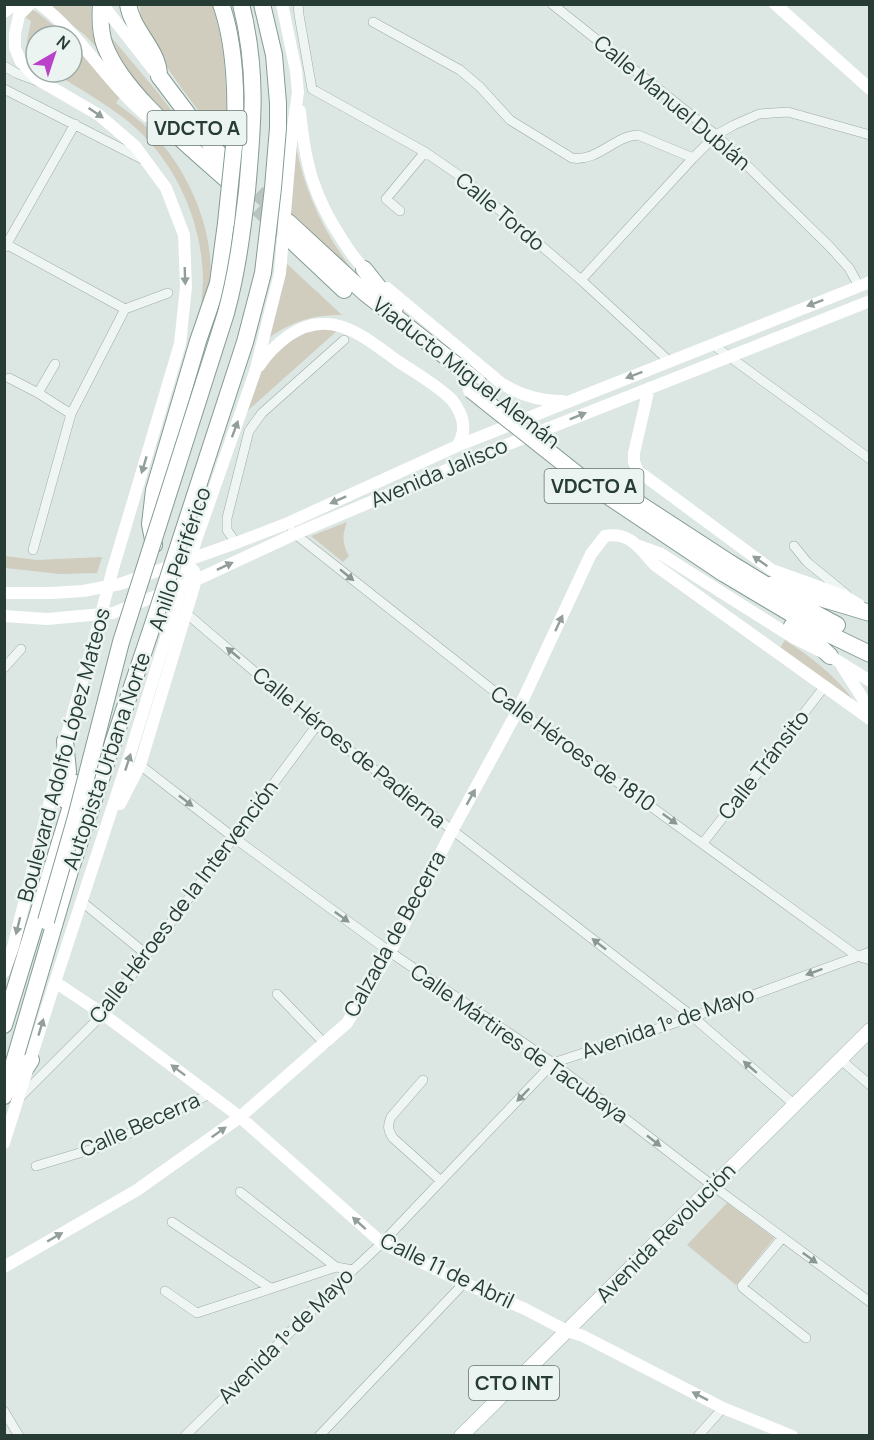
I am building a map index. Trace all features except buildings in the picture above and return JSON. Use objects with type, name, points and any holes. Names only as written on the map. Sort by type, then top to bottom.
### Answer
[{"type":"highway","points":[[102,4],[101,29],[106,48],[123,76],[139,96],[184,141]]},
{"type":"highway","points":[[128,4],[135,26],[157,62],[159,76]]},
{"type":"highway","points":[[152,552],[150,524],[154,490],[198,341],[218,283],[226,223],[235,128],[232,60],[228,26],[221,4]]},
{"type":"highway","name":"Anillo Periférico","points":[[4,1025],[61,835],[152,552],[185,466],[243,276],[259,116],[254,57],[241,4]]},
{"type":"highway","name":"Autopista Urbana Norte","points":[[4,1057],[73,828],[121,642],[232,290],[239,260],[253,124],[250,52],[241,4]]},
{"type":"highway","name":"Autopista Urbana Norte","points":[[9,1098],[70,871],[206,466],[258,294],[265,256],[278,128],[274,55],[262,4]]},
{"type":"highway","name":"Anillo Periférico","points":[[9,1098],[85,847],[156,629],[190,543],[252,339],[269,268],[282,155],[284,108],[278,45],[268,4]]},
{"type":"highway","name":"VDCTO A","points":[[159,76],[240,184],[184,141]]},
{"type":"highway","name":"Viaducto Miguel Alemán","points":[[474,386],[353,297],[288,229],[430,346],[596,488],[726,568],[758,581],[812,613],[870,642]]},
{"type":"highway","points":[[364,269],[393,306],[430,346]]},
{"type":"highway","name":"Viaducto Miguel Alemán","points":[[726,568],[738,583],[812,626],[870,654]]},
{"type":"highway","points":[[758,581],[866,610]]},
{"type":"highway","points":[[738,583],[776,615],[811,638],[834,658]]},
{"type":"highway","points":[[61,835],[68,771],[65,741]]},
{"type":"highway","points":[[9,1098],[31,1060]]},
{"type":"main road","points":[[24,65],[18,56],[12,10],[30,4]]},
{"type":"main road","points":[[40,4],[69,30],[134,104],[184,141]]},
{"type":"main road","points":[[102,4],[159,76]]},
{"type":"main road","points":[[31,1060],[172,618],[190,543],[255,372],[280,273],[291,142],[298,92],[282,4]]},
{"type":"main road","points":[[775,4],[870,89]]},
{"type":"main road","name":"Boulevard Adolfo López Mateos","points":[[4,972],[9,945],[112,572],[180,344],[186,287],[184,235],[166,188],[148,162],[135,146],[106,120],[86,106],[45,84]]},
{"type":"main road","name":"Viaducto Miguel Alemán","points":[[298,92],[305,154],[314,189],[336,231],[364,269],[501,382],[534,398],[554,401],[571,400]]},
{"type":"main road","name":"Avenida Jalisco","points":[[4,593],[62,593],[120,584],[236,543],[288,523],[457,446],[864,284]]},
{"type":"main road","name":"Avenida Jalisco","points":[[4,616],[47,619],[113,613],[196,580],[295,534],[480,456],[870,301]]},
{"type":"main road","points":[[255,372],[275,347],[301,328],[322,323],[342,326],[367,339],[452,400],[464,428],[463,436],[457,446]]},
{"type":"main road","points":[[650,388],[634,453],[634,462],[638,471],[772,570],[844,596],[866,610]]},
{"type":"main road","name":"Calzada de Becerra","points":[[4,1267],[137,1190],[240,1117],[346,1023],[390,952],[518,710],[591,554],[605,536],[627,537],[639,546]]},
{"type":"main road","points":[[639,546],[661,554],[794,638],[834,658],[870,681]]},
{"type":"main road","points":[[639,546],[655,565],[870,719]]},
{"type":"main road","points":[[101,842],[140,765],[196,580],[194,571],[184,561]]},
{"type":"main road","points":[[834,658],[870,710]]},
{"type":"main road","name":"Calle 11 de Abril","points":[[55,982],[103,1014],[240,1117],[382,1243],[464,1283],[525,1309],[567,1331],[583,1336],[723,1408],[792,1436]]},
{"type":"main road","name":"Avenida Revolución","points":[[461,1436],[870,1030]]},
{"type":"main road","points":[[4,1143],[9,1098]]},
{"type":"street","name":"Calle Tordo","points":[[298,4],[312,89],[425,152],[460,176],[581,280],[669,361]]},
{"type":"street","name":"Calle Manuel Dublán","points":[[552,4],[716,135],[830,247],[864,284]]},
{"type":"street","points":[[373,22],[460,70],[480,87],[510,120],[572,158],[583,160],[592,157],[629,135],[638,135],[693,158]]},
{"type":"street","points":[[4,66],[24,76]]},
{"type":"street","points":[[4,89],[148,162]]},
{"type":"street","points":[[581,280],[716,135],[759,114],[788,112],[870,135]]},
{"type":"street","points":[[75,124],[5,245],[125,309]]},
{"type":"street","points":[[400,211],[386,199],[425,152]]},
{"type":"street","points":[[33,550],[71,414],[125,309],[168,293]]},
{"type":"street","points":[[236,543],[227,530],[227,518],[251,426],[262,413],[344,340]]},
{"type":"street","points":[[712,344],[870,459]]},
{"type":"street","points":[[39,393],[55,364]]},
{"type":"street","points":[[9,378],[39,393],[71,414]]},
{"type":"street","name":"Calle Héroes de 1810","points":[[288,523],[295,534],[518,710],[857,956],[870,960]]},
{"type":"street","points":[[794,546],[807,562],[866,610]]},
{"type":"street","name":"Calle Héroes de Padierna","points":[[186,613],[317,724],[693,1017],[795,1105]]},
{"type":"street","points":[[4,668],[21,649]]},
{"type":"street","name":"Calle Tránsito","points":[[703,843],[825,686]]},
{"type":"street","name":"Calle Héroes de la Intervención","points":[[9,1098],[103,1014],[317,724]]},
{"type":"street","name":"Calle Mártires de Tacubaya","points":[[140,765],[233,837],[390,952],[553,1063],[713,1186],[870,1302]]},
{"type":"street","points":[[81,901],[146,954]]},
{"type":"street","name":"Avenida 1º de Mayo","points":[[185,1436],[382,1243],[553,1063],[693,1017],[870,952]]},
{"type":"street","points":[[277,994],[325,1044]]},
{"type":"street","points":[[840,1059],[870,1085]]},
{"type":"street","points":[[423,1080],[391,1117],[388,1131],[441,1181]]},
{"type":"street","name":"Calle Becerra","points":[[36,1166],[103,1146],[210,1094]]},
{"type":"street","points":[[240,1192],[336,1267],[352,1270]]},
{"type":"street","points":[[172,1222],[270,1288]]},
{"type":"street","points":[[782,1238],[743,1288],[806,1338]]},
{"type":"street","points":[[165,1291],[197,1313],[336,1267]]},
{"type":"street","points":[[319,1436],[464,1283]]},
{"type":"street","points":[[698,1436],[723,1408]]},
{"type":"street","points":[[4,1412],[19,1436]]},
{"type":"shaded area","points":[[7,5],[24,5],[51,24],[30,24],[31,21]]},
{"type":"shaded area","points":[[45,5],[91,5],[92,32],[98,49],[84,34],[84,24],[70,24]]},
{"type":"shaded area","points":[[140,5],[212,5],[223,57],[226,92],[226,145],[160,55],[141,18]]},
{"type":"shaded area","points":[[111,37],[159,94],[188,132],[186,135],[134,78]]},
{"type":"shaded area","points":[[84,56],[120,97],[116,103],[158,139],[170,154],[190,188],[204,226],[211,265],[209,288],[200,315],[203,284],[201,257],[191,213],[183,193],[160,154],[145,137],[101,102],[72,84],[84,84]]},
{"type":"shaded area","points":[[295,142],[305,181],[320,218],[340,253],[365,285],[290,213]]},
{"type":"shaded area","points":[[287,264],[342,315],[302,320],[266,340]]},
{"type":"shaded area","points":[[322,328],[339,329],[245,413],[258,371],[283,344],[307,332]]},
{"type":"shaded area","points":[[347,522],[344,539],[349,556],[343,562],[311,536]]},
{"type":"shaded area","points":[[5,556],[37,560],[102,557],[97,573],[60,574],[5,568]]},
{"type":"shaded area","points":[[785,640],[813,659],[845,689],[852,698],[851,700],[780,648]]},
{"type":"shaded area","points":[[727,1203],[774,1238],[736,1285],[687,1245]]},
{"type":"tunnel","points":[[240,176],[279,213]]},
{"type":"tunnel","points":[[240,192],[288,237]]}]
